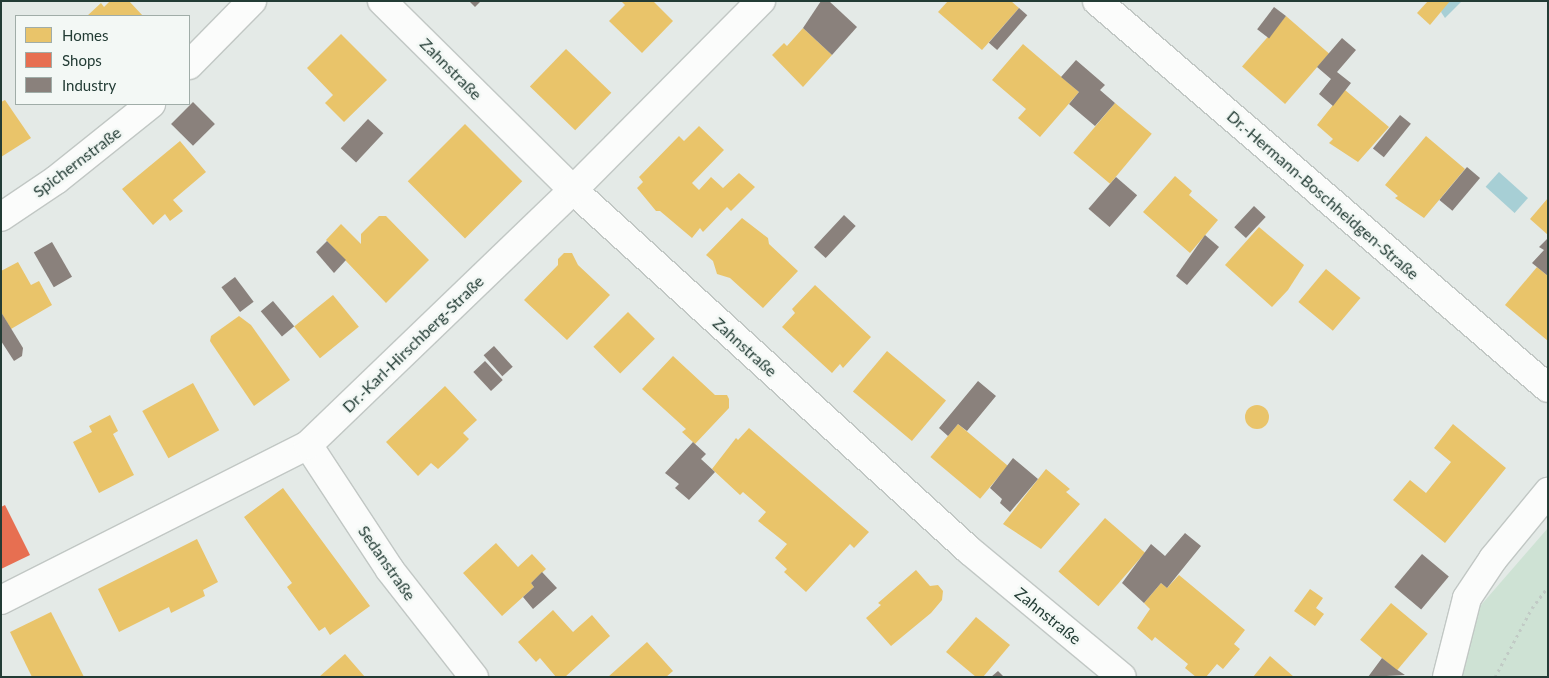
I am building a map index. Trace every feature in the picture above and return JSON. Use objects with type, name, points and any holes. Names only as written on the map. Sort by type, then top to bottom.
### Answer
[{"type":"street","points":[[190,64],[252,1]]},
{"type":"street","name":"Zahnstraße","points":[[382,1],[574,190],[970,551],[1122,677]]},
{"type":"street","name":"Dr.-Karl-Hirschberg-Straße","points":[[1,600],[308,444],[574,190],[761,1]]},
{"type":"street","name":"Dr.-Hermann-Boschheidgen-Straße","points":[[1098,1],[1548,388]]},
{"type":"street","name":"Spichernstraße","points":[[1,217],[56,180],[150,105]]},
{"type":"street","name":"Sedanstraße","points":[[308,444],[390,570],[474,677]]},
{"type":"street","points":[[1447,677],[1467,598],[1493,559],[1548,492]]},
{"type":"path","points":[[1495,677],[1532,608],[1547,588]]},
{"type":"green space","points":[[1548,528],[1548,677],[1456,677],[1468,620]]},
{"type":"water","points":[[1445,1],[1462,1],[1445,18],[1441,12]]},
{"type":"water","points":[[1499,172],[1528,198],[1515,213],[1486,187]]},
{"type":"building: Homes","points":[[110,1],[129,1],[142,15],[88,15],[101,3],[104,7]]},
{"type":"building: Homes","points":[[621,1],[653,1],[673,21],[642,53],[609,21],[625,5]]},
{"type":"building: Homes","points":[[948,1],[1011,1],[1019,8],[982,50],[938,12]]},
{"type":"building: Homes","points":[[1428,1],[1450,1],[1430,25],[1417,13]]},
{"type":"building: Homes","points":[[1286,16],[1329,53],[1285,104],[1242,67]]},
{"type":"building: Homes","points":[[803,28],[832,55],[803,87],[772,55],[784,43],[787,46]]},
{"type":"building: Homes","points":[[341,34],[387,80],[344,122],[325,103],[333,95],[307,68]]},
{"type":"building: Homes","points":[[1023,44],[1079,92],[1040,137],[1018,118],[1026,109],[992,80]]},
{"type":"building: Homes","points":[[566,49],[611,93],[575,130],[530,86]]},
{"type":"building: Homes","points":[[1345,90],[1389,127],[1358,162],[1329,143],[1333,139],[1317,125]]},
{"type":"building: Homes","points":[[5,100],[31,138],[1,157],[1,102]]},
{"type":"building: Homes","points":[[1115,103],[1152,134],[1110,184],[1073,153]]},
{"type":"building: Homes","points":[[465,124],[522,181],[465,239],[408,181]]},
{"type":"building: Homes","points":[[699,126],[724,150],[692,183],[699,190],[711,177],[723,188],[739,173],[755,187],[731,211],[727,207],[703,232],[700,228],[692,238],[660,211],[656,211],[637,188],[643,182],[639,177],[679,136],[684,141]]},
{"type":"building: Homes","points":[[1426,136],[1465,169],[1424,218],[1395,198],[1398,196],[1385,185]]},
{"type":"building: Homes","points":[[180,141],[206,172],[173,200],[183,211],[170,221],[165,214],[153,225],[122,189]]},
{"type":"building: Homes","points":[[1175,176],[1192,191],[1189,195],[1218,220],[1190,253],[1143,212]]},
{"type":"building: Homes","points":[[1548,198],[1548,235],[1530,219]]},
{"type":"building: Homes","points":[[379,216],[386,216],[429,260],[386,303],[326,240],[341,224],[361,244],[361,234]]},
{"type":"building: Homes","points":[[742,218],[768,238],[769,244],[798,271],[763,308],[730,278],[717,274],[713,261],[706,255]]},
{"type":"building: Homes","points":[[1259,227],[1304,265],[1288,290],[1272,307],[1225,265]]},
{"type":"building: Homes","points":[[564,253],[572,253],[578,265],[610,295],[567,340],[524,300],[558,265],[558,259]]},
{"type":"building: Homes","points":[[18,262],[31,285],[39,281],[52,305],[11,329],[1,312],[1,271]]},
{"type":"building: Homes","points":[[1537,267],[1548,276],[1548,341],[1505,305]]},
{"type":"building: Homes","points":[[1326,269],[1360,298],[1333,331],[1298,302]]},
{"type":"building: Homes","points":[[815,285],[871,337],[843,368],[840,364],[832,373],[782,327],[795,313],[792,309]]},
{"type":"building: Homes","points":[[333,295],[359,327],[320,358],[294,326]]},
{"type":"building: Homes","points":[[628,312],[655,339],[620,374],[593,347]]},
{"type":"building: Homes","points":[[239,316],[251,325],[290,380],[254,406],[210,341],[211,336]]},
{"type":"building: Homes","points":[[887,351],[946,400],[912,441],[853,392]]},
{"type":"building: Homes","points":[[673,356],[715,395],[727,395],[729,399],[729,408],[695,444],[682,432],[686,429],[642,389]]},
{"type":"building: Homes","points":[[193,383],[219,430],[168,458],[142,411]]},
{"type":"building: Homes","points":[[445,386],[477,420],[463,433],[469,439],[454,454],[438,469],[431,463],[418,476],[386,442]]},
{"type":"building: Homes","points":[[1257,405],[1265,409],[1269,417],[1265,425],[1257,429],[1249,425],[1245,417],[1249,409]]},
{"type":"building: Homes","points":[[110,415],[118,431],[113,434],[134,475],[99,493],[73,442],[92,432],[89,426]]},
{"type":"building: Homes","points":[[958,424],[1008,466],[980,499],[930,457]]},
{"type":"building: Homes","points":[[1453,424],[1506,468],[1445,543],[1393,500],[1410,480],[1426,493],[1451,462],[1434,448]]},
{"type":"building: Homes","points":[[749,428],[869,532],[854,548],[850,544],[806,592],[784,572],[787,569],[775,558],[787,544],[758,521],[766,512],[743,492],[740,495],[712,469],[736,438],[738,440]]},
{"type":"building: Homes","points":[[1046,469],[1070,489],[1066,492],[1080,504],[1041,549],[1003,524]]},
{"type":"building: Homes","points":[[283,488],[370,606],[330,635],[325,627],[319,631],[287,587],[292,583],[244,517]]},
{"type":"building: Homes","points":[[1105,518],[1145,553],[1098,606],[1058,572]]},
{"type":"building: Homes","points":[[197,539],[218,582],[203,590],[205,596],[171,613],[169,607],[119,632],[98,589]]},
{"type":"building: Homes","points":[[496,543],[518,567],[532,554],[546,569],[531,583],[534,587],[502,616],[463,573]]},
{"type":"building: Homes","points":[[916,570],[930,586],[938,585],[943,591],[942,600],[931,613],[891,646],[866,618],[881,605],[878,603]]},
{"type":"building: Homes","points":[[1179,575],[1245,630],[1234,644],[1240,649],[1223,669],[1217,664],[1206,677],[1196,677],[1185,668],[1188,664],[1155,637],[1152,641],[1137,628],[1150,609],[1144,603],[1161,583],[1167,588]]},
{"type":"building: Homes","points":[[1310,589],[1323,598],[1316,608],[1324,614],[1315,626],[1294,611]]},
{"type":"building: Homes","points":[[1391,603],[1428,634],[1397,671],[1360,640]]},
{"type":"building: Homes","points":[[553,610],[573,632],[592,615],[610,636],[565,677],[556,677],[540,658],[536,662],[518,642]]},
{"type":"building: Homes","points":[[51,612],[84,677],[32,677],[10,632]]},
{"type":"building: Homes","points":[[976,617],[1010,645],[983,677],[976,677],[946,652]]},
{"type":"building: Homes","points":[[647,642],[673,671],[666,677],[608,677]]},
{"type":"building: Homes","points":[[345,654],[365,677],[319,677]]},
{"type":"building: Homes","points":[[1270,656],[1294,677],[1253,677]]},
{"type":"building: Shops","points":[[5,505],[30,555],[1,569],[1,507]]},
{"type":"building: Industry","points":[[469,1],[481,1],[475,7]]},
{"type":"building: Industry","points":[[821,1],[829,1],[857,27],[832,55],[803,28]]},
{"type":"building: Industry","points":[[1274,7],[1286,16],[1269,38],[1257,29]]},
{"type":"building: Industry","points":[[1019,8],[1027,15],[997,50],[989,43]]},
{"type":"building: Industry","points":[[1342,38],[1356,50],[1337,72],[1351,83],[1333,106],[1319,94],[1331,79],[1317,67]]},
{"type":"building: Industry","points":[[1076,60],[1105,85],[1100,90],[1115,103],[1095,126],[1069,104],[1079,92],[1061,77]]},
{"type":"building: Industry","points":[[193,102],[215,124],[193,146],[171,124]]},
{"type":"building: Industry","points":[[1400,115],[1411,124],[1384,157],[1373,148]]},
{"type":"building: Industry","points":[[368,119],[383,133],[356,163],[341,148]]},
{"type":"building: Industry","points":[[1467,167],[1480,178],[1452,211],[1439,200]]},
{"type":"building: Industry","points":[[1116,177],[1137,195],[1110,227],[1088,209]]},
{"type":"building: Industry","points":[[1254,206],[1266,217],[1246,238],[1234,227]]},
{"type":"building: Industry","points":[[844,215],[856,226],[826,258],[814,247]]},
{"type":"building: Industry","points":[[1205,235],[1219,247],[1187,285],[1176,276]]},
{"type":"building: Industry","points":[[1548,238],[1548,276],[1532,263],[1544,250],[1539,247]]},
{"type":"building: Industry","points":[[327,241],[346,260],[334,273],[316,252]]},
{"type":"building: Industry","points":[[52,242],[72,277],[54,287],[34,253]]},
{"type":"building: Industry","points":[[235,277],[254,302],[240,312],[221,287]]},
{"type":"building: Industry","points":[[273,301],[294,326],[282,337],[261,311]]},
{"type":"building: Industry","points":[[1,312],[23,348],[22,356],[14,361],[1,341]]},
{"type":"building: Industry","points":[[494,346],[513,367],[502,376],[484,355]]},
{"type":"building: Industry","points":[[485,361],[503,380],[491,391],[473,372]]},
{"type":"building: Industry","points":[[978,381],[996,396],[967,431],[958,424],[948,436],[939,428]]},
{"type":"building: Industry","points":[[693,442],[706,454],[701,459],[715,472],[689,500],[675,488],[679,484],[665,473]]},
{"type":"building: Industry","points":[[1013,458],[1038,479],[1010,512],[1000,503],[1002,499],[990,488]]},
{"type":"building: Industry","points":[[1185,533],[1201,546],[1167,588],[1161,583],[1144,603],[1122,583],[1151,544],[1165,556]]},
{"type":"building: Industry","points":[[1422,554],[1449,576],[1421,609],[1394,587]]},
{"type":"building: Industry","points":[[542,572],[557,588],[533,609],[523,597],[534,587],[531,583]]},
{"type":"building: Industry","points":[[1382,658],[1396,669],[1405,675],[1368,677]]},
{"type":"building: Industry","points":[[998,671],[1004,677],[991,677]]}]
